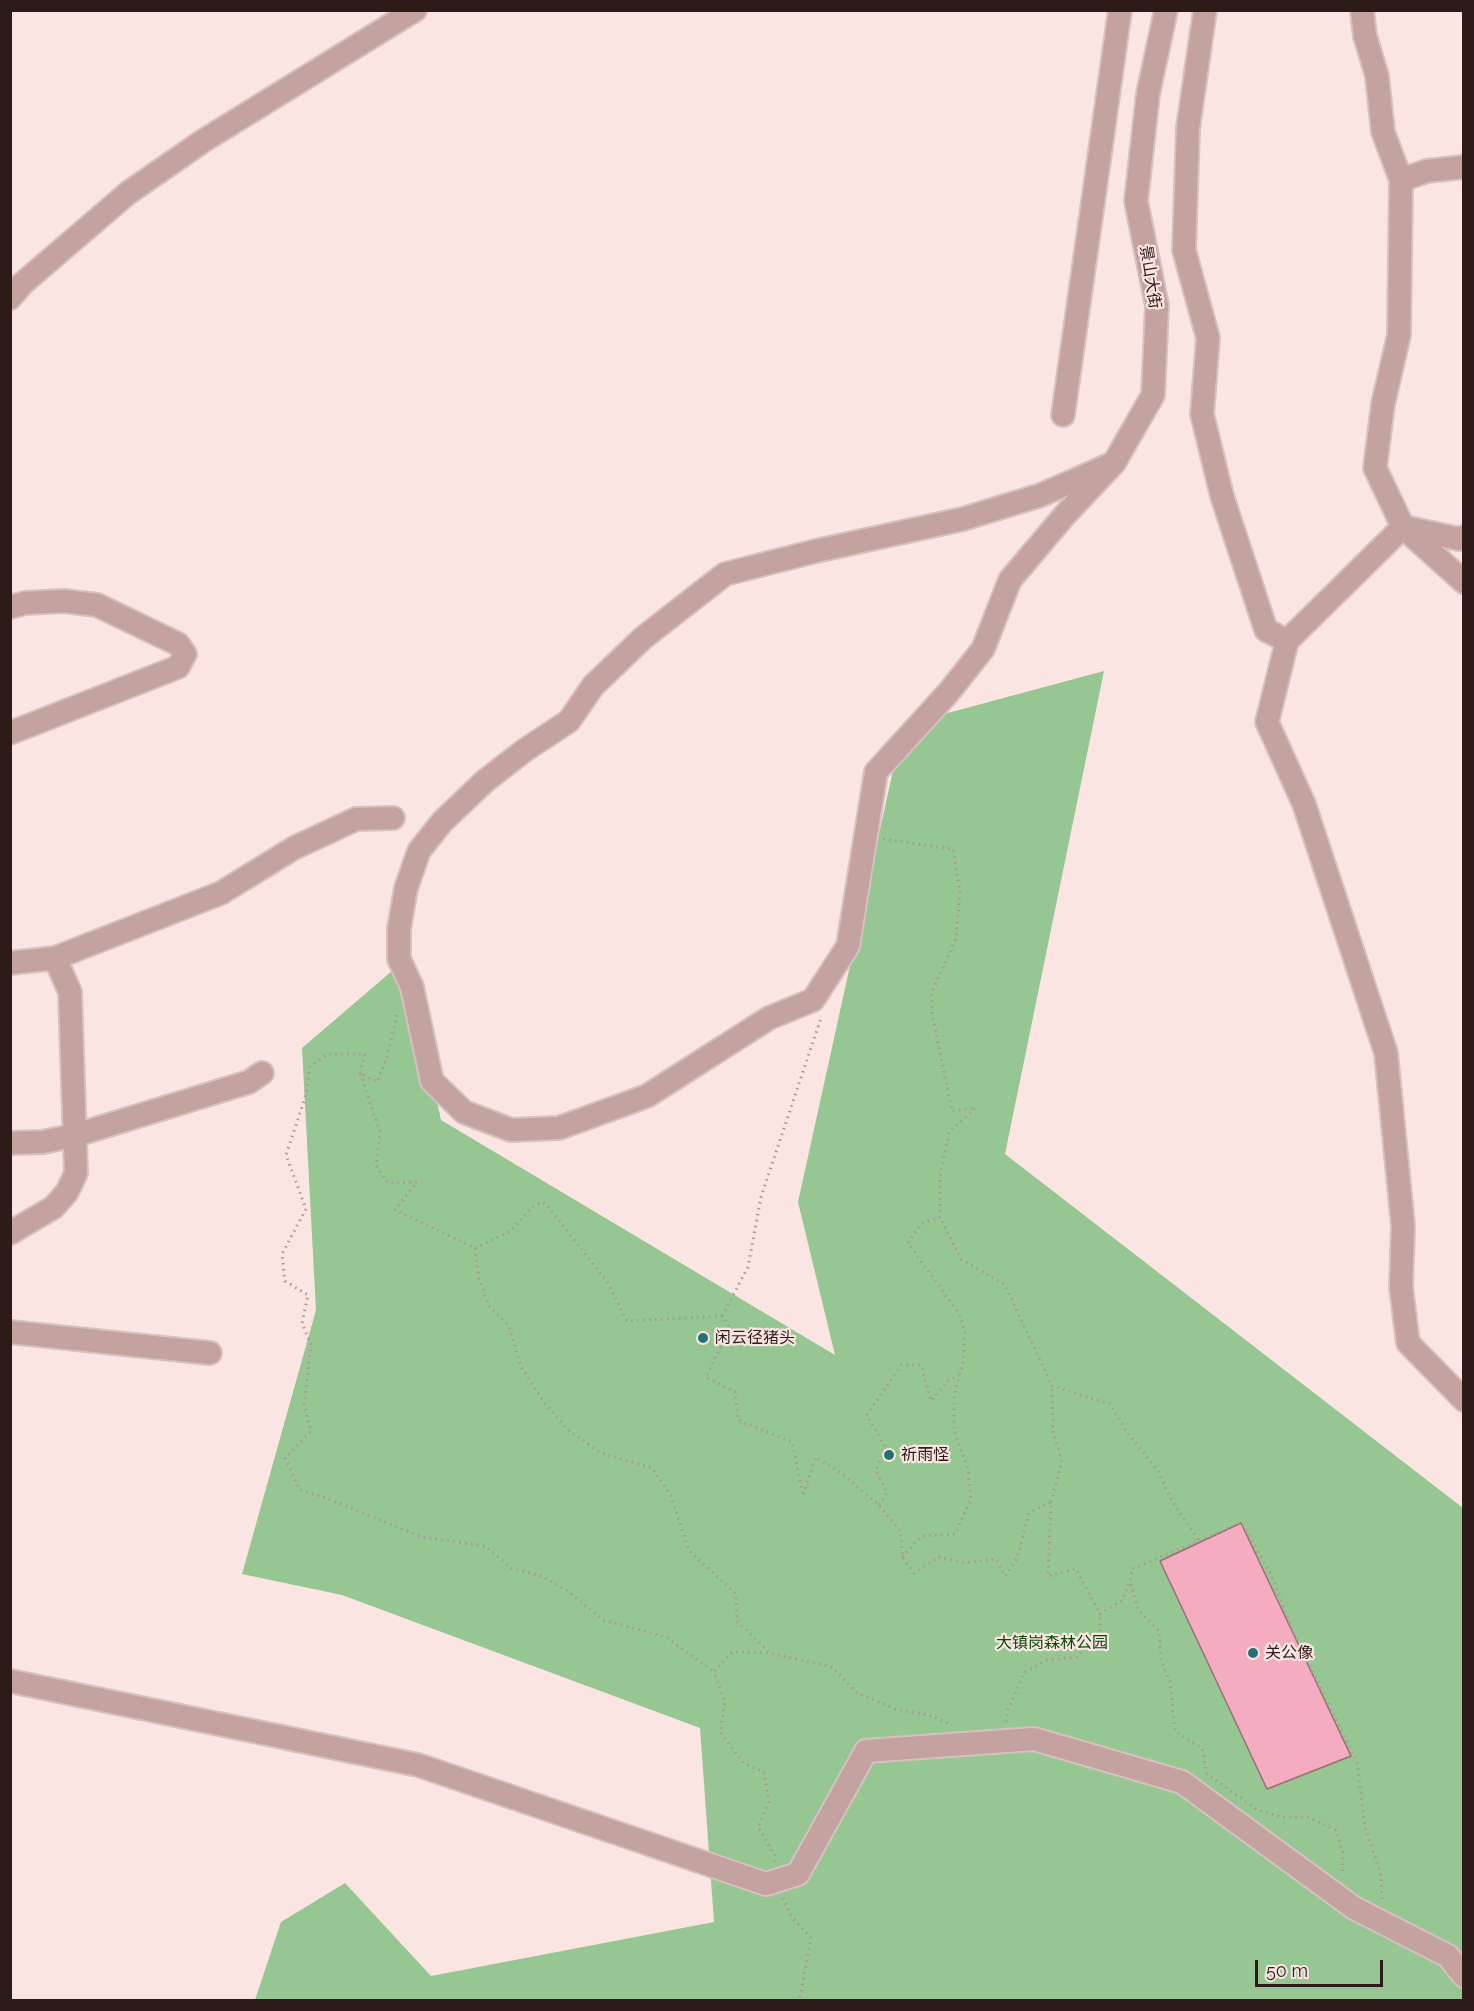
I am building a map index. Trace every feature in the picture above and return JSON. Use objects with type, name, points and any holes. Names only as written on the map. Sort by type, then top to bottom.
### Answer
[{"type":"street","points":[[14,285],[128,193],[213,135],[415,10]]},
{"type":"street","points":[[1063,415],[1120,10]]},
{"type":"street","name":"景山大街","points":[[1114,463],[1041,495],[963,519],[816,551],[725,574],[643,638],[593,686],[569,720],[485,781],[442,822],[419,851],[406,888],[399,929],[399,959],[412,987],[432,1081],[464,1112],[511,1131],[559,1128],[647,1096],[769,1018],[813,1000],[848,946],[876,772],[948,693],[983,649],[1010,579],[1064,516],[1114,463],[1153,395],[1156,306],[1136,201],[1148,94],[1166,10]]},
{"type":"street","points":[[1205,10],[1188,128],[1184,249],[1208,338],[1202,414],[1222,496],[1266,630],[1287,641]]},
{"type":"street","points":[[1362,10],[1365,36],[1377,76],[1383,132],[1401,180],[1400,335],[1383,404],[1375,468],[1403,527],[1464,582]]},
{"type":"street","points":[[1401,180],[1427,171],[1464,167]]},
{"type":"street","points":[[1403,527],[1287,641],[1267,722],[1304,804],[1386,1053],[1403,1226],[1401,1287],[1408,1343],[1464,1400]]},
{"type":"street","points":[[1403,527],[1459,539],[1464,537]]},
{"type":"street","points":[[10,607],[25,603],[64,601],[97,605],[178,644],[185,654],[178,667],[10,733]]},
{"type":"street","points":[[10,963],[55,958],[221,893],[294,848],[356,819],[393,818]]},
{"type":"street","points":[[10,1233],[54,1207],[67,1192],[76,1173],[70,992],[55,958]]},
{"type":"street","points":[[10,1143],[43,1142],[76,1135],[249,1082],[262,1073]]},
{"type":"street","points":[[10,1332],[210,1353]]},
{"type":"street","points":[[10,1681],[418,1766],[766,1884],[798,1874],[866,1751],[1034,1739],[1182,1782],[1341,1898],[1449,1956],[1464,1976]]},
{"type":"path","points":[[894,839],[953,849],[960,891],[956,939],[931,994],[933,1018],[952,1111],[975,1108],[949,1132],[940,1178],[940,1217],[961,1259],[1005,1285],[1052,1386],[1053,1431],[1062,1462],[1051,1502],[1048,1576],[1076,1569],[1100,1614],[1100,1632],[1077,1657],[1047,1660],[1024,1673],[1007,1712],[1005,1741]]},
{"type":"path","points":[[360,1073],[377,1082],[387,1057],[397,1012],[412,987]]},
{"type":"path","points":[[722,1317],[748,1267],[761,1197],[823,1013]]},
{"type":"path","points":[[475,1248],[395,1210],[417,1182],[388,1183],[376,1165],[380,1132],[360,1073],[364,1054],[328,1053],[310,1068],[305,1098],[286,1155],[306,1209],[282,1254],[285,1281],[308,1295],[302,1323],[311,1345],[304,1404],[311,1431],[285,1458],[300,1490],[326,1498],[422,1537],[485,1546],[511,1568],[542,1576],[569,1592],[603,1620],[666,1637],[714,1672],[725,1703],[720,1731],[744,1763],[764,1772],[769,1802],[758,1827],[775,1855],[776,1881],[791,1916],[811,1938],[800,1997],[802,2001]]},
{"type":"path","points":[[475,1248],[510,1231],[530,1209],[541,1202],[546,1204],[608,1283],[627,1322],[722,1317]]},
{"type":"path","points":[[902,1557],[922,1536],[955,1534],[970,1499],[968,1469],[954,1431],[954,1396],[960,1375],[966,1332],[959,1314],[908,1243],[921,1224],[940,1217]]},
{"type":"path","points":[[475,1248],[479,1278],[489,1306],[509,1326],[521,1367],[543,1401],[568,1430],[601,1453],[652,1468],[671,1496],[688,1551],[736,1594],[736,1621],[769,1653]]},
{"type":"path","points":[[722,1317],[730,1328],[706,1377],[735,1392],[738,1420],[792,1442],[803,1496],[816,1457],[841,1473],[879,1505],[901,1532],[902,1557],[914,1573],[939,1557],[965,1563],[996,1559],[1005,1576],[1017,1558],[1029,1513],[1051,1502]]},
{"type":"path","points":[[879,1505],[887,1493],[876,1470],[886,1449],[867,1415],[901,1365],[921,1365],[931,1401],[948,1382],[960,1375]]},
{"type":"path","points":[[1052,1386],[1110,1404],[1126,1431],[1156,1469],[1172,1501],[1200,1542]]},
{"type":"path","points":[[1100,1614],[1121,1601],[1130,1582],[1132,1569],[1241,1523],[1271,1574],[1293,1632],[1338,1729],[1357,1762],[1365,1827],[1381,1875],[1384,1923]]},
{"type":"path","points":[[1130,1582],[1138,1610],[1159,1631],[1161,1660],[1170,1682],[1175,1731],[1202,1748],[1207,1773],[1256,1809],[1280,1817],[1308,1817],[1336,1830],[1343,1853],[1341,1898]]},
{"type":"path","points":[[714,1672],[732,1652],[769,1653],[832,1667],[858,1693],[898,1710],[929,1715],[960,1728]]},
{"type":"green space","name":"大镇岗森林公园","points":[[1104,671],[1005,1154],[1463,1508],[1463,2000],[255,2000],[281,1922],[345,1883],[431,1976],[714,1922],[700,1728],[342,1595],[242,1574],[316,1310],[302,1048],[406,959],[441,1120],[835,1355],[798,1202],[903,725]]},
{"type":"building","name":"关公像","points":[[1241,1523],[1351,1756],[1267,1789],[1160,1561]]},
{"type":"place","name":"闲云径猪头","points":[[703,1338]]},
{"type":"place","name":"祈雨怪","points":[[889,1455]]},
{"type":"place","name":"关公像","points":[[1253,1653]]}]
